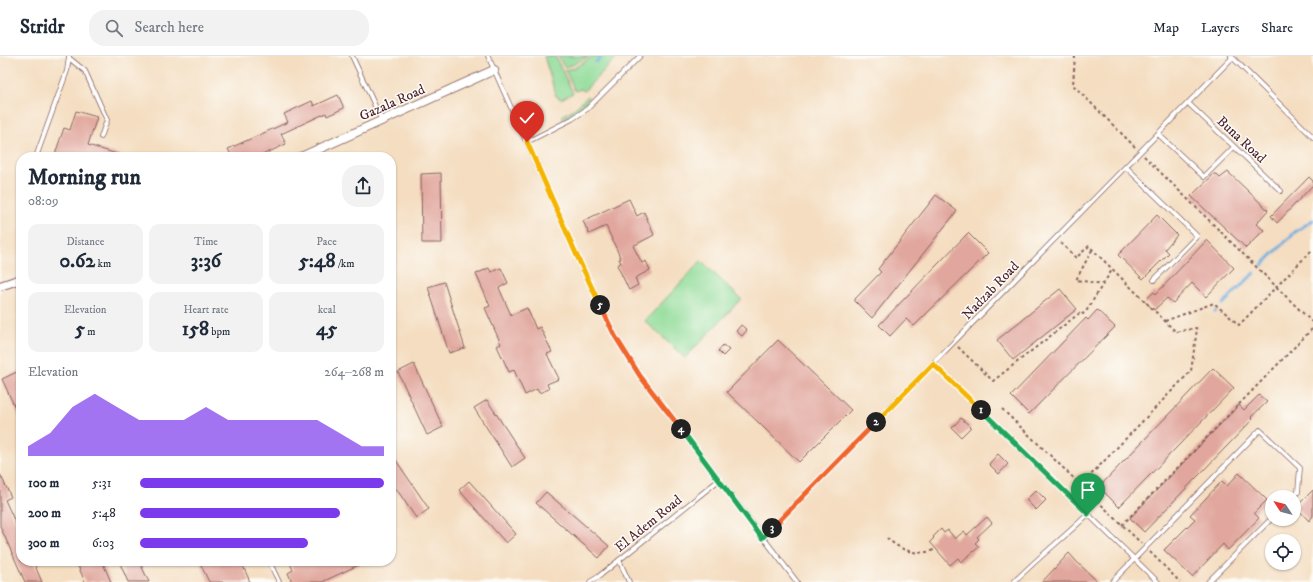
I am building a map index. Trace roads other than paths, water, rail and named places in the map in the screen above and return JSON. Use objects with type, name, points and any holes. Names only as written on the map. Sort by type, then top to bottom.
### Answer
[{"type":"street","name":"Gazala Road","points":[[312,152],[494,70]]},
{"type":"street","points":[[0,286],[16,281]]},
{"type":"lane","points":[[352,56],[382,120]]},
{"type":"lane","points":[[488,56],[577,256],[615,336],[640,376],[797,582]]},
{"type":"lane","points":[[527,142],[572,120],[588,109],[640,56]]},
{"type":"lane","points":[[69,57],[85,71],[107,120],[101,137]]},
{"type":"lane","points":[[38,152],[67,71],[69,57]]},
{"type":"lane","points":[[1231,57],[1313,138]]},
{"type":"lane","name":"Nadzab Road","points":[[762,538],[1126,167],[1231,57]]},
{"type":"lane","name":"Buna Road","points":[[1188,103],[1281,191]]},
{"type":"lane","points":[[1158,134],[1204,177],[1234,147]]},
{"type":"lane","points":[[1126,167],[1198,236],[1154,280]]},
{"type":"lane","points":[[933,364],[1158,582]]},
{"type":"lane","points":[[1112,582],[1260,430],[1300,468],[1298,490]]},
{"type":"lane","name":"El Adem Road","points":[[590,582],[719,480]]},
{"type":"lane","points":[[1014,582],[1088,514]]},
{"type":"lane","points":[[1208,582],[1265,525]]},
{"type":"lane","points":[[619,560],[630,582]]},
{"type":"lane","points":[[271,566],[279,582]]},
{"type":"waterway","points":[[596,62],[602,56]]},
{"type":"waterway","points":[[1262,265],[1295,232],[1313,220]]},
{"type":"waterway","points":[[1223,304],[1254,273]]}]
